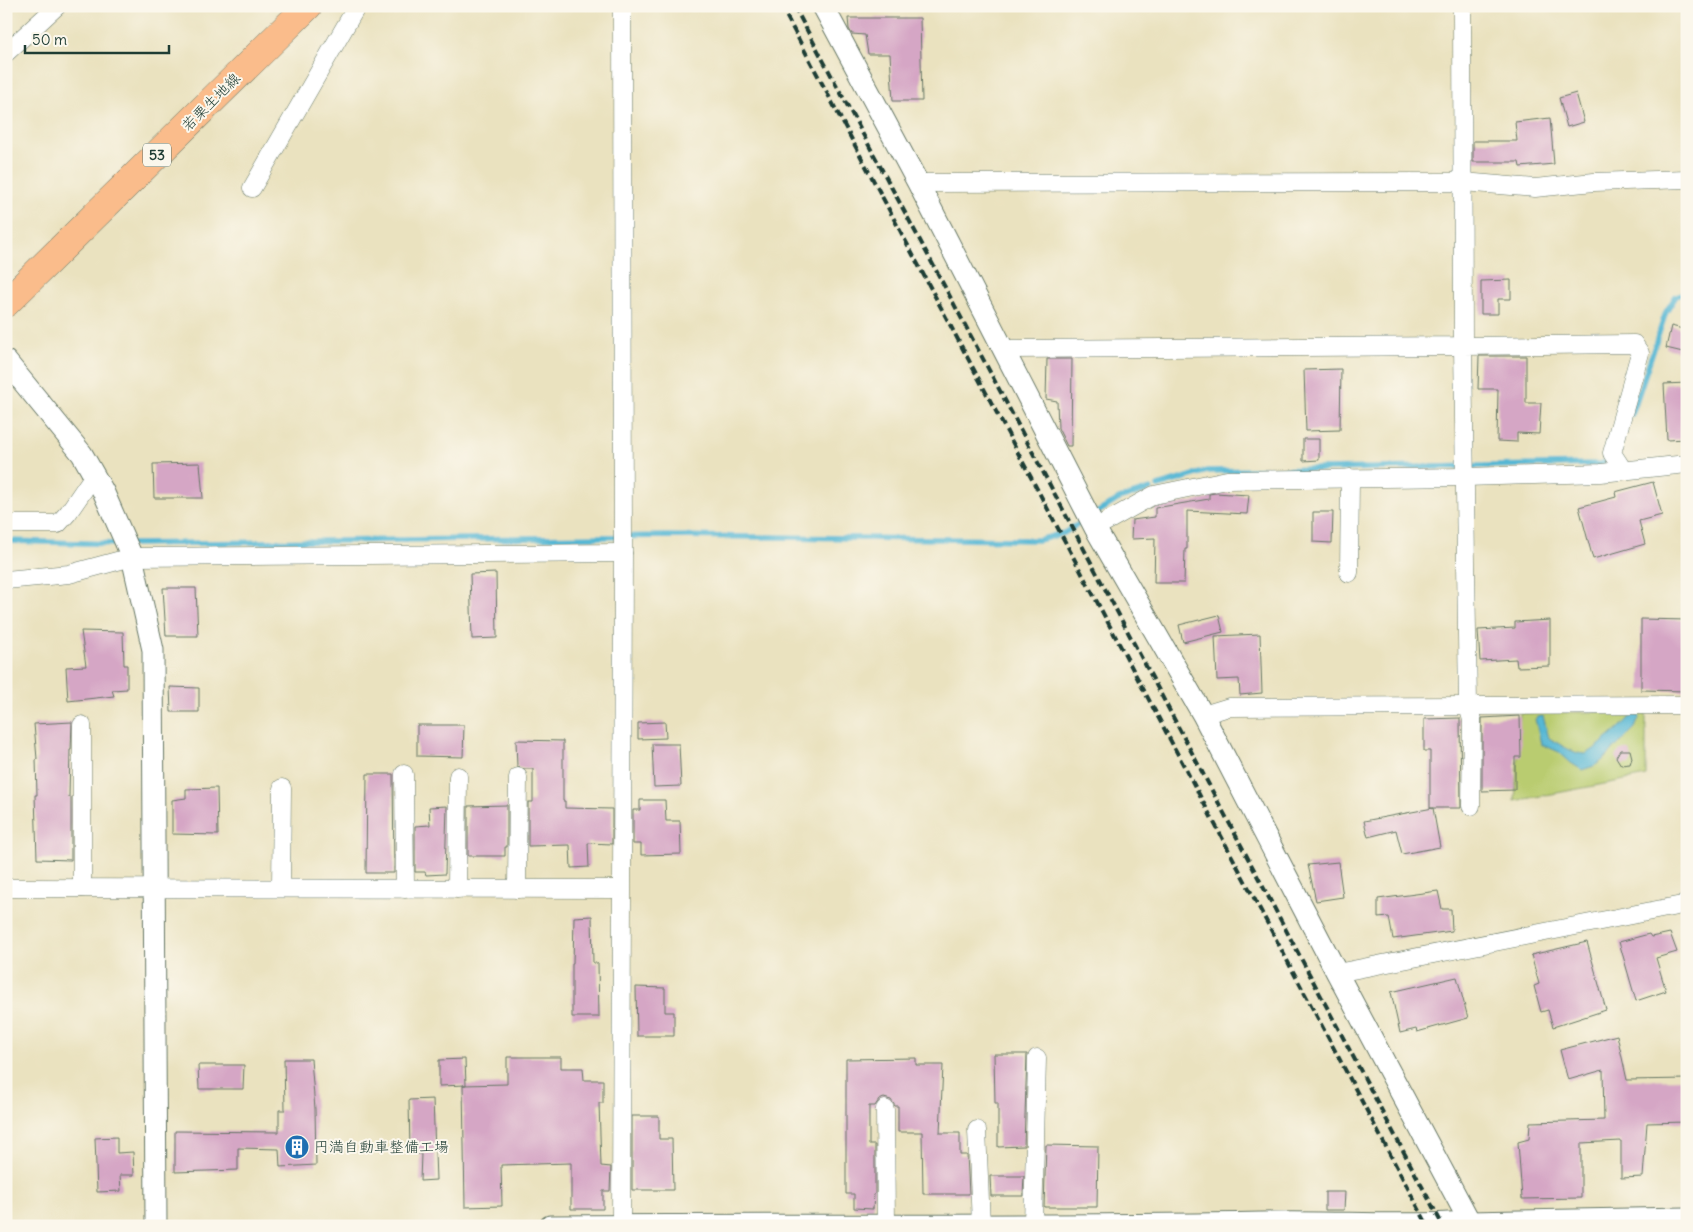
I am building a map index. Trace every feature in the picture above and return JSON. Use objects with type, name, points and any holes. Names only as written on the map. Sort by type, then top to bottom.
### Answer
[{"type":"main road","name":"若栗生地線","points":[[6,303],[308,6]]},
{"type":"street","points":[[6,53],[58,6]]},
{"type":"street","points":[[252,188],[357,6]]},
{"type":"street","points":[[620,1226],[623,554],[622,6]]},
{"type":"street","points":[[823,6],[918,183],[1095,528],[1203,715],[1337,973],[1471,1224]]},
{"type":"street","points":[[1462,6],[1463,346],[1468,706],[1472,720],[1471,806]]},
{"type":"street","points":[[918,183],[1463,182],[1536,188],[1594,182],[1687,179]]},
{"type":"street","points":[[1004,349],[1634,344],[1640,353],[1612,453],[1623,470]]},
{"type":"street","points":[[6,362],[82,454],[104,491],[132,557],[153,650],[156,1226]]},
{"type":"street","points":[[1095,528],[1154,495],[1227,480],[1601,473],[1687,464]]},
{"type":"street","points":[[6,524],[58,524],[68,513],[94,475]]},
{"type":"street","points":[[1349,573],[1350,478]]},
{"type":"street","points":[[6,580],[69,574],[132,557],[623,554]]},
{"type":"street","points":[[1203,715],[1229,707],[1687,705]]},
{"type":"street","points":[[82,725],[82,888]]},
{"type":"street","points":[[404,774],[405,888]]},
{"type":"street","points":[[458,776],[458,889]]},
{"type":"street","points":[[517,889],[518,777]]},
{"type":"street","points":[[281,888],[282,788]]},
{"type":"street","points":[[6,888],[621,889]]},
{"type":"street","points":[[1337,973],[1687,904]]},
{"type":"street","points":[[1034,1225],[1036,1058]]},
{"type":"street","points":[[885,1109],[886,1225]]},
{"type":"street","points":[[977,1130],[981,1225]]},
{"type":"street","points":[[550,1226],[1166,1225],[1274,1222],[1471,1224],[1687,1218]]},
{"type":"green space","points":[[1646,711],[1646,776],[1515,801],[1520,713]]},
{"type":"water","points":[[1633,714],[1640,716],[1635,728],[1602,761],[1582,770],[1559,752],[1541,744],[1535,719],[1543,716],[1549,738],[1571,751],[1585,754],[1602,743]]},
{"type":"building","points":[[848,18],[920,18],[922,101],[893,101],[890,54],[868,54],[865,35],[852,34],[849,29]]},
{"type":"building","points":[[1576,93],[1584,122],[1567,127],[1559,98]]},
{"type":"building","points":[[1550,118],[1554,164],[1520,167],[1519,162],[1473,162],[1473,141],[1517,141],[1515,122]]},
{"type":"building","points":[[1511,280],[1511,299],[1498,299],[1498,314],[1481,314],[1481,281]]},
{"type":"building","points":[[1671,326],[1687,330],[1687,353],[1666,348]]},
{"type":"building","points":[[1479,356],[1526,356],[1526,403],[1541,403],[1539,434],[1517,433],[1517,442],[1497,441],[1498,389],[1478,389]]},
{"type":"building","points":[[1047,359],[1072,359],[1071,446],[1067,446],[1058,428],[1057,401],[1046,399]]},
{"type":"building","points":[[1341,369],[1340,430],[1306,431],[1304,370]]},
{"type":"building","points":[[1687,383],[1687,439],[1667,440],[1664,384]]},
{"type":"building","points":[[1303,439],[1319,439],[1319,460],[1303,461]]},
{"type":"building","points":[[200,463],[203,498],[154,498],[153,464]]},
{"type":"building","points":[[1653,482],[1662,515],[1639,521],[1645,544],[1593,559],[1579,507],[1616,497],[1615,492]]},
{"type":"building","points":[[1209,494],[1249,495],[1247,514],[1187,511],[1187,549],[1185,549],[1184,583],[1154,583],[1155,538],[1131,539],[1132,520],[1155,517],[1155,508],[1209,499]]},
{"type":"building","points":[[1313,512],[1333,512],[1332,543],[1313,542]]},
{"type":"building","points":[[496,573],[497,638],[472,639],[470,574]]},
{"type":"building","points":[[163,588],[196,588],[198,636],[166,636]]},
{"type":"building","points":[[1219,615],[1223,632],[1183,642],[1179,625]]},
{"type":"building","points":[[1641,619],[1687,620],[1687,691],[1641,690]]},
{"type":"building","points":[[1550,620],[1550,666],[1517,667],[1516,659],[1480,661],[1478,630],[1515,628],[1515,622]]},
{"type":"building","points":[[81,631],[123,632],[124,665],[127,665],[127,689],[112,690],[114,696],[68,701],[66,667],[86,666]]},
{"type":"building","points":[[1260,634],[1262,693],[1240,695],[1239,679],[1217,680],[1215,636]]},
{"type":"building","points":[[170,687],[199,688],[199,712],[171,712]]},
{"type":"building","points":[[1520,716],[1521,757],[1515,757],[1515,790],[1482,791],[1482,718]]},
{"type":"building","points":[[1460,718],[1461,808],[1430,808],[1430,751],[1424,751],[1424,719]]},
{"type":"building","points":[[72,722],[69,797],[71,797],[71,860],[37,859],[35,795],[37,795],[37,759],[34,724]]},
{"type":"building","points":[[665,722],[666,738],[638,739],[638,723]]},
{"type":"building","points":[[417,725],[464,725],[463,757],[417,756]]},
{"type":"building","points":[[516,740],[563,741],[563,801],[565,801],[565,808],[612,809],[612,844],[588,843],[589,867],[571,868],[570,845],[528,846],[528,802],[533,802],[533,769],[517,767]]},
{"type":"building","points":[[652,744],[679,744],[681,786],[654,787]]},
{"type":"building","points":[[1620,750],[1630,750],[1632,758],[1630,764],[1621,765],[1616,757]]},
{"type":"building","points":[[367,774],[393,774],[394,873],[366,873]]},
{"type":"building","points":[[217,788],[218,835],[172,834],[172,800],[186,798],[186,789]]},
{"type":"building","points":[[640,800],[665,800],[666,821],[680,821],[681,854],[641,855],[641,844],[633,844],[633,810],[640,810]]},
{"type":"building","points":[[507,805],[507,847],[505,847],[505,856],[468,856],[468,806]]},
{"type":"building","points":[[447,806],[445,874],[426,875],[425,872],[415,872],[415,826],[430,825],[429,807]]},
{"type":"building","points":[[1433,808],[1440,847],[1402,854],[1396,830],[1368,837],[1364,821]]},
{"type":"building","points":[[1338,862],[1343,897],[1316,901],[1308,865]]},
{"type":"building","points":[[1438,891],[1442,909],[1451,909],[1452,931],[1393,939],[1389,917],[1378,918],[1378,899]]},
{"type":"building","points":[[592,916],[593,963],[598,963],[599,1017],[572,1017],[574,917]]},
{"type":"building","points":[[1670,933],[1677,952],[1656,958],[1666,991],[1636,1001],[1619,942],[1649,934],[1651,937]]},
{"type":"building","points":[[1587,942],[1606,1010],[1553,1027],[1548,1010],[1541,1012],[1534,986],[1539,984],[1531,955]]},
{"type":"building","points":[[1457,977],[1468,1018],[1417,1032],[1416,1029],[1400,1033],[1391,992]]},
{"type":"building","points":[[636,987],[665,988],[665,1012],[674,1012],[674,1036],[637,1036]]},
{"type":"building","points":[[1617,1035],[1627,1080],[1687,1079],[1687,1122],[1647,1123],[1643,1177],[1621,1178],[1621,1141],[1581,1143],[1581,1198],[1522,1199],[1518,1142],[1529,1139],[1530,1122],[1604,1120],[1603,1070],[1568,1080],[1560,1050]]},
{"type":"building","points":[[994,1054],[1027,1054],[1024,1146],[998,1147],[998,1103],[995,1103]]},
{"type":"building","points":[[507,1057],[561,1057],[561,1068],[583,1068],[584,1080],[603,1080],[603,1103],[599,1103],[601,1166],[611,1167],[610,1191],[603,1191],[603,1209],[571,1209],[571,1163],[501,1165],[502,1206],[465,1207],[463,1085],[507,1084]]},
{"type":"building","points":[[916,1058],[916,1065],[943,1065],[940,1133],[960,1133],[960,1155],[967,1155],[969,1194],[923,1194],[922,1132],[898,1132],[898,1106],[895,1106],[891,1100],[884,1098],[879,1100],[875,1106],[869,1106],[869,1145],[875,1145],[875,1194],[873,1209],[854,1208],[854,1194],[846,1194],[846,1059]]},
{"type":"building","points":[[284,1059],[311,1059],[315,1109],[316,1165],[280,1167],[279,1149],[238,1148],[238,1170],[175,1172],[175,1131],[279,1132],[279,1110],[285,1110]]},
{"type":"building","points":[[465,1059],[466,1085],[439,1086],[439,1060]]},
{"type":"building","points":[[198,1065],[244,1065],[243,1089],[199,1089]]},
{"type":"building","points":[[433,1099],[436,1180],[420,1181],[421,1154],[410,1153],[409,1100]]},
{"type":"building","points":[[632,1116],[659,1116],[659,1139],[672,1139],[673,1190],[632,1190]]},
{"type":"building","points":[[117,1137],[117,1153],[133,1152],[134,1175],[120,1175],[121,1191],[97,1192],[95,1138]]},
{"type":"building","points":[[1046,1145],[1098,1146],[1097,1207],[1044,1207]]},
{"type":"building","points":[[990,1176],[1024,1176],[1023,1196],[991,1196]]},
{"type":"building","points":[[1325,1192],[1345,1192],[1344,1210],[1325,1210]]},
{"type":"waterway","points":[[1632,414],[1666,312],[1676,296],[1687,292]]},
{"type":"waterway","points":[[1158,486],[1207,471],[1601,464],[1613,458]]},
{"type":"waterway","points":[[131,544],[667,536],[1039,540],[1064,533],[1119,499],[1150,489]]},
{"type":"waterway","points":[[6,541],[122,544]]},
{"type":"railway","points":[[781,6],[1428,1226]]},
{"type":"railway","points":[[794,6],[1443,1226]]},
{"type":"place","name":"円満自動車整備工場","points":[[297,1147]]}]
